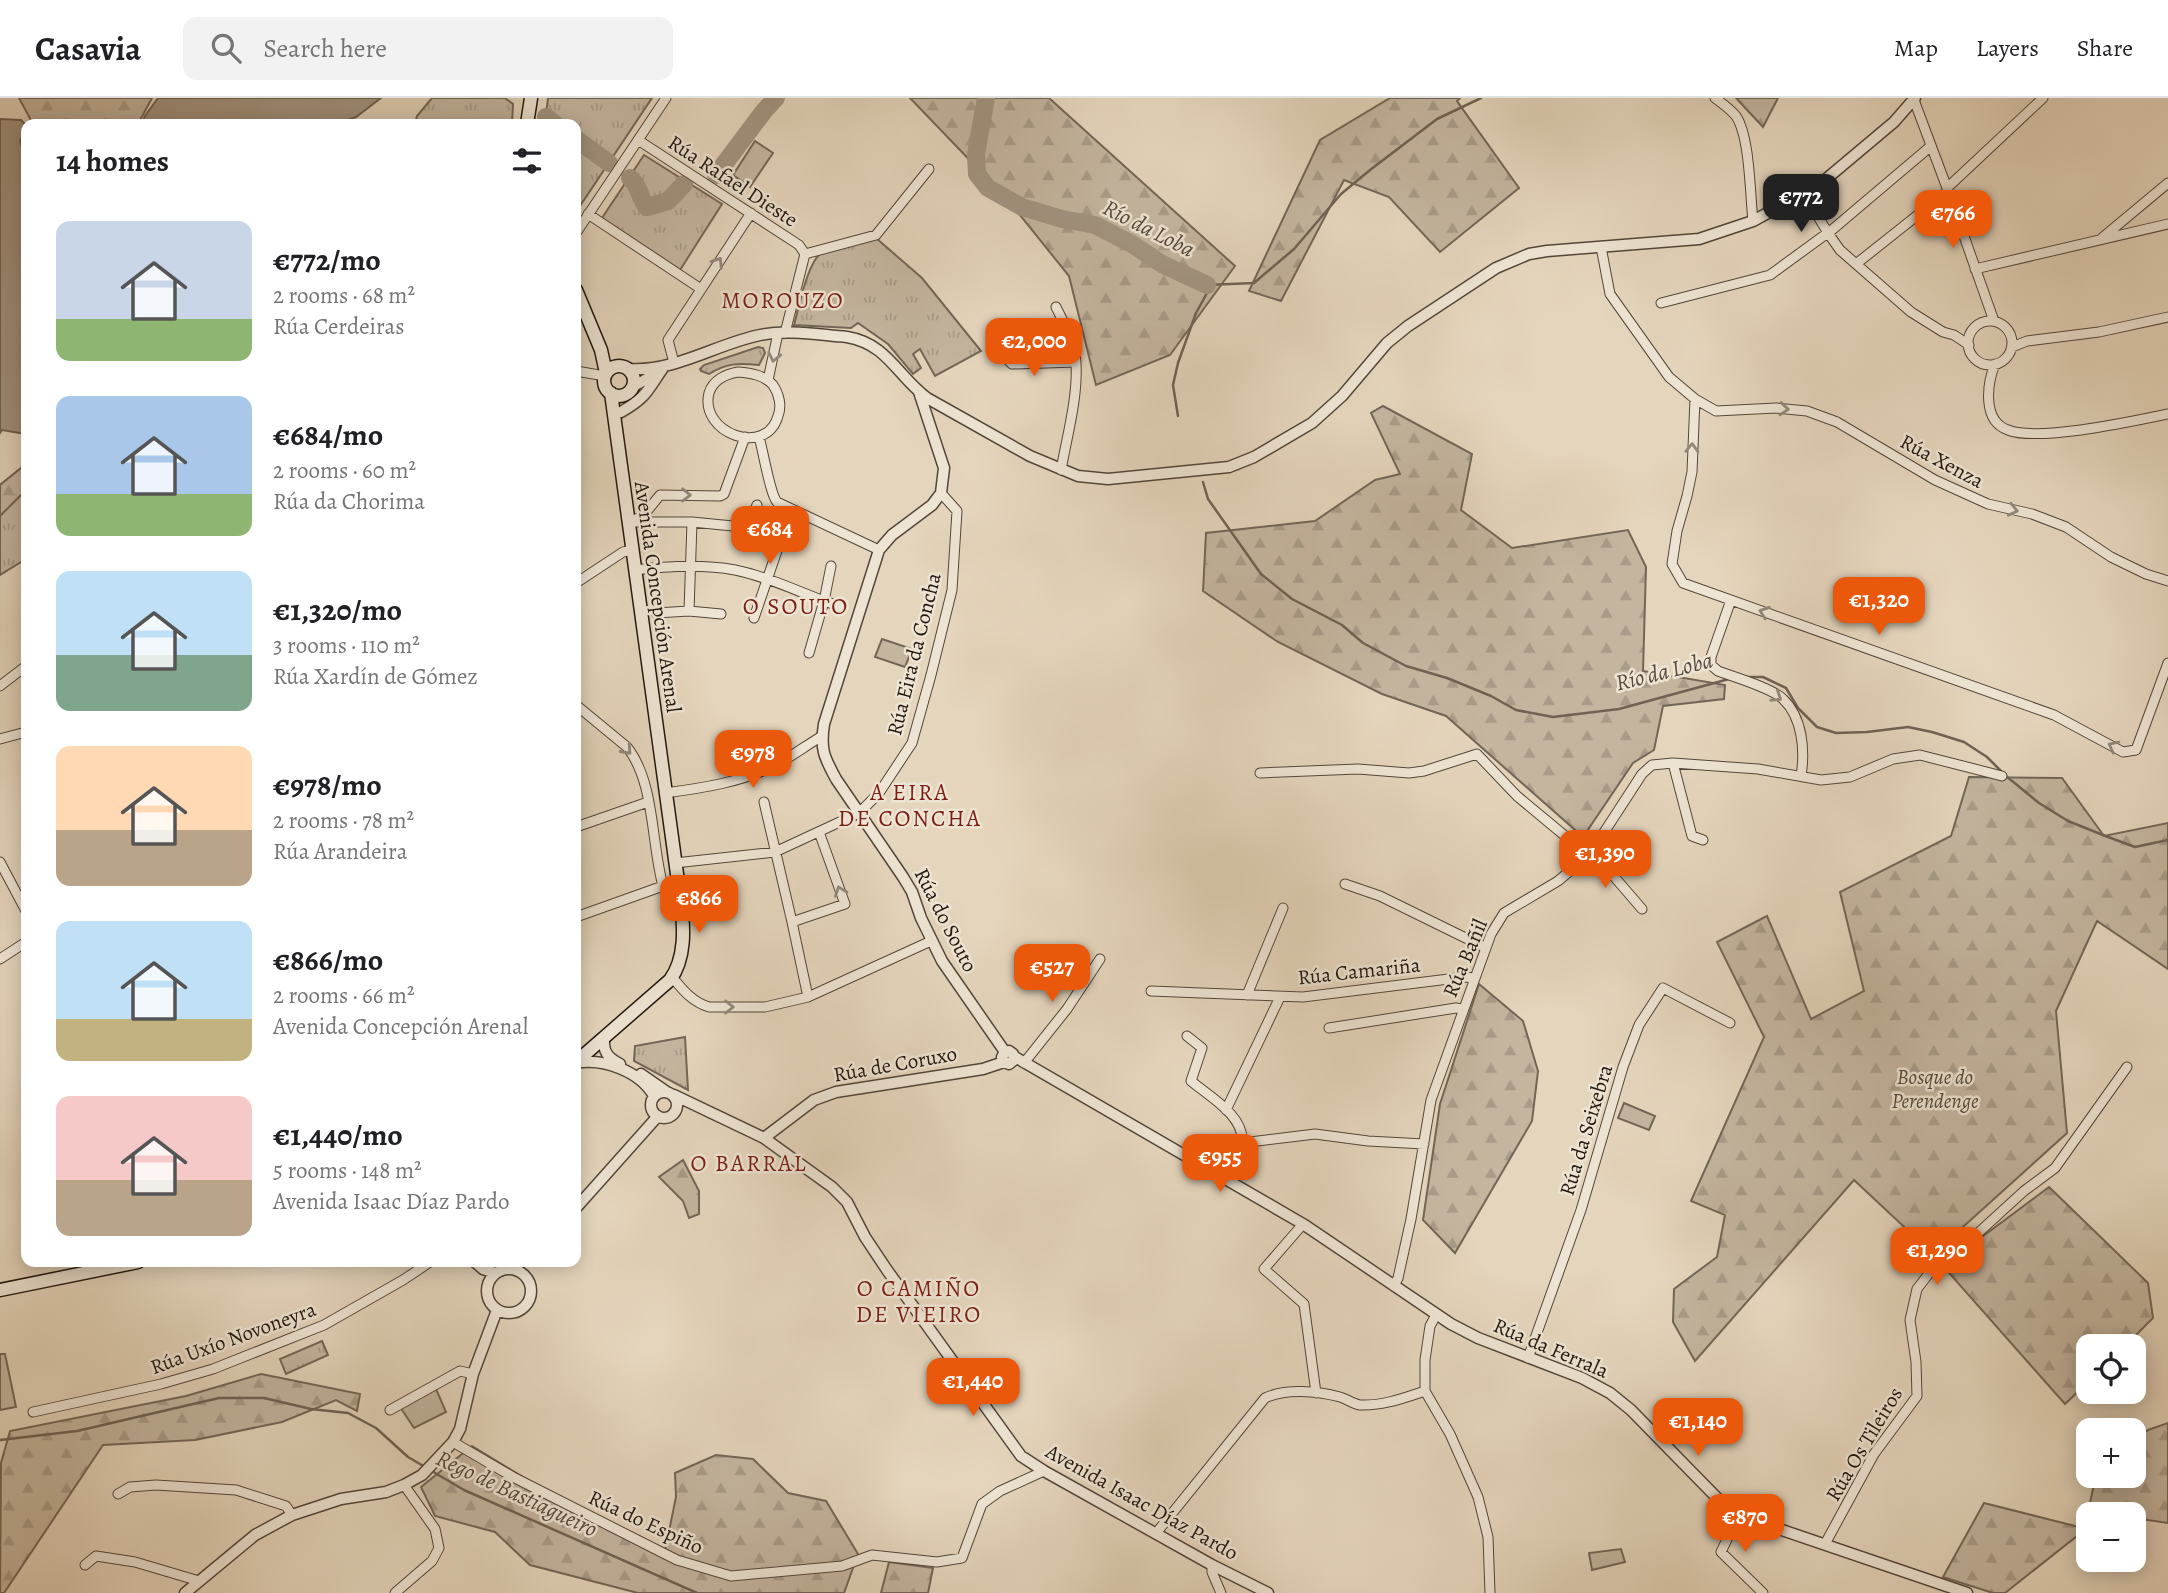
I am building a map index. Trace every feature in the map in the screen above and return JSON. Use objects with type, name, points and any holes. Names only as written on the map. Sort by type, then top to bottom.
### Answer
[{"type":"main road","points":[[528,119],[531,98]]},
{"type":"main road","name":"Avenida Concepción Arenal","points":[[581,303],[609,372],[605,386],[611,393],[683,921],[678,965],[672,976],[664,986],[581,1056]]},
{"type":"main road","points":[[609,372],[630,369],[634,377],[615,426]]},
{"type":"main road","points":[[611,393],[619,396],[631,389]]},
{"type":"main road","points":[[0,1290],[95,1267]]},
{"type":"street","points":[[581,225],[666,98]]},
{"type":"street","points":[[1715,98],[1737,118],[1744,135],[1753,221]]},
{"type":"street","points":[[1856,264],[1948,190],[2043,98]]},
{"type":"street","points":[[631,389],[666,367],[760,335],[782,333],[847,337],[871,344],[893,362],[919,392],[1030,456],[1077,476],[1108,479],[1229,467],[1254,457],[1312,423],[1342,396],[1387,343],[1408,326],[1496,268],[1529,254],[1699,239],[1753,221],[1805,195],[1894,122],[1914,99],[1994,321]]},
{"type":"street","name":"Rúa Rafael Dieste","points":[[638,140],[799,244],[805,254]]},
{"type":"street","points":[[1661,303],[1770,275],[1828,233],[1931,146]]},
{"type":"street","points":[[768,380],[805,254],[876,235],[929,169]]},
{"type":"street","points":[[2099,241],[2168,183]]},
{"type":"street","points":[[1805,195],[1840,250],[1911,312],[1969,345]]},
{"type":"street","points":[[1928,207],[1953,208]]},
{"type":"street","points":[[621,412],[641,400],[666,367],[668,340],[751,213]]},
{"type":"street","points":[[588,214],[701,289]]},
{"type":"street","points":[[2132,214],[2131,222],[2139,232]]},
{"type":"street","points":[[1975,269],[2168,224]]},
{"type":"street","points":[[1601,247],[1610,293],[1669,377],[1695,399],[1692,472],[1677,531],[1672,564],[1683,583],[2054,715],[2123,752],[2136,751],[2168,663]]},
{"type":"street","points":[[1954,335],[1971,332],[1982,322],[1986,304]]},
{"type":"street","points":[[1056,307],[1068,330],[1076,362],[1075,385],[1060,470]]},
{"type":"street","points":[[2012,347],[2027,341],[2090,333],[2168,317]]},
{"type":"street","points":[[1971,332],[1969,345],[1972,355],[1985,364],[1995,364],[2008,356],[2012,347],[2011,335],[2005,326],[1994,321],[1982,322]]},
{"type":"street","points":[[2011,335],[2027,341]]},
{"type":"street","points":[[589,373],[596,367],[601,353]]},
{"type":"street","points":[[1007,359],[1012,364],[1076,362]]},
{"type":"street","points":[[1985,364],[1990,378]]},
{"type":"street","points":[[1995,364],[1990,378],[1989,401],[1992,415],[2003,428],[2017,432],[2082,429],[2168,414]]},
{"type":"street","points":[[630,369],[666,367]]},
{"type":"street","points":[[581,372],[609,372]]},
{"type":"street","points":[[749,373],[768,380],[775,387],[780,411],[777,422],[759,437],[735,436],[721,429],[710,416],[707,404],[710,389],[728,374],[749,373]]},
{"type":"street","points":[[665,793],[715,785],[748,776],[776,764],[822,736],[879,550],[892,535],[932,505],[941,493],[944,468],[919,392]]},
{"type":"street","name":"Rúa Xenza","points":[[1695,399],[1716,411],[1776,408],[1807,411],[1838,422],[1935,480],[1988,504],[2032,514],[2067,527],[2111,557],[2168,581]]},
{"type":"street","points":[[759,437],[773,497],[777,502],[879,550]]},
{"type":"street","points":[[629,522],[643,516],[660,495],[724,494],[745,438]]},
{"type":"street","name":"Rúa Eira da Concha","points":[[859,813],[879,793],[912,743],[932,675],[952,590],[957,511],[941,493]]},
{"type":"street","points":[[629,522],[692,522],[747,527],[757,505]]},
{"type":"street","points":[[689,611],[692,522]]},
{"type":"street","points":[[754,618],[781,539]]},
{"type":"street","points":[[581,580],[622,552],[632,550]]},
{"type":"street","points":[[635,570],[690,566],[733,570],[842,607]]},
{"type":"street","points":[[808,653],[824,601],[831,566]]},
{"type":"street","points":[[1731,600],[1711,657],[1711,665],[1718,671],[1782,698],[1795,715],[1802,736],[1801,776]]},
{"type":"street","points":[[656,613],[689,611],[721,614]]},
{"type":"street","points":[[0,686],[21,670]]},
{"type":"street","points":[[581,709],[633,755],[642,775],[663,886]]},
{"type":"street","points":[[0,739],[21,733]]},
{"type":"street","name":"Rúa do Souto","points":[[822,736],[821,747],[825,759],[904,877],[931,942],[942,961],[1012,1059]]},
{"type":"street","points":[[1260,773],[1358,769],[1409,773],[1424,771],[1477,754],[1517,796],[1590,853],[1642,909]]},
{"type":"street","name":"Rúa Bañil","points":[[1394,1286],[1411,1219],[1431,1100],[1491,934],[1504,913],[1558,881],[1590,853],[1642,774],[1652,765],[1673,763],[1758,769],[1821,780],[1850,777],[1893,760],[1920,755],[2002,776]]},
{"type":"street","points":[[1673,763],[1692,836],[1703,840]]},
{"type":"street","points":[[581,825],[648,802]]},
{"type":"street","points":[[764,803],[808,998]]},
{"type":"street","points":[[675,863],[775,852],[859,813]]},
{"type":"street","points":[[792,922],[845,904],[819,832]]},
{"type":"street","points":[[0,862],[21,902]]},
{"type":"street","points":[[581,915],[663,886],[678,884]]},
{"type":"street","points":[[1345,884],[1380,896],[1486,948]]},
{"type":"street","points":[[1247,995],[1283,908]]},
{"type":"street","points":[[672,976],[696,1002],[709,1007],[765,1007],[808,998],[931,942]]},
{"type":"street","points":[[0,958],[21,945]]},
{"type":"street","points":[[1012,1059],[1067,1009],[1100,959]]},
{"type":"street","name":"Rúa Camariña","points":[[1151,991],[1303,997],[1474,978]]},
{"type":"street","name":"Rúa da Seixebra","points":[[1528,1358],[1581,1210],[1623,1067],[1639,1025],[1663,988],[1730,1023]]},
{"type":"street","points":[[1226,1110],[1280,997]]},
{"type":"street","points":[[1329,1028],[1462,1009]]},
{"type":"street","points":[[1187,1036],[1202,1048],[1191,1081],[1237,1121],[1243,1133],[1242,1143]]},
{"type":"street","points":[[604,1038],[604,1046],[609,1056],[659,1084],[671,1093],[677,1101],[677,1109],[671,1117],[657,1116],[652,1110],[654,1096],[662,1091],[671,1093]]},
{"type":"street","points":[[581,1059],[609,1065],[642,1081],[654,1096]]},
{"type":"street","name":"Rúa de Coruxo","points":[[764,1138],[814,1100],[836,1092],[983,1069],[1012,1059]]},
{"type":"street","name":"Rúa da Ferrala","points":[[1012,1059],[1303,1224],[1436,1315],[1478,1338],[1582,1378],[1610,1393],[1631,1410],[1721,1502],[1739,1514],[1967,1593]]},
{"type":"street","name":"Rúa Os Tileiros","points":[[1825,1544],[1874,1454],[1917,1396],[1916,1362],[1910,1320],[1917,1289],[1934,1268],[2055,1168],[2127,1067]]},
{"type":"street","name":"Avenida Isaac Díaz Pardo","points":[[671,1093],[764,1138],[832,1187],[847,1202],[880,1259],[1021,1456],[1212,1565],[1268,1593]]},
{"type":"street","points":[[677,1109],[696,1106]]},
{"type":"street","points":[[581,1202],[657,1116]]},
{"type":"street","points":[[1204,1167],[1214,1155],[1226,1148],[1293,1135],[1315,1134],[1368,1141],[1424,1144]]},
{"type":"street","points":[[1303,1224],[1264,1269],[1304,1304],[1316,1393]]},
{"type":"street","name":"Rúa Uxío Novoneyra","points":[[33,1412],[161,1384],[213,1368],[324,1325],[422,1267]]},
{"type":"street","points":[[480,1267],[488,1283],[488,1298],[497,1310],[504,1313],[518,1312],[531,1296],[530,1282],[521,1272],[508,1268],[495,1273],[488,1283]]},
{"type":"street","points":[[483,1267],[495,1273]]},
{"type":"street","points":[[521,1272],[526,1267]]},
{"type":"street","points":[[185,1593],[255,1535],[292,1515],[341,1499],[386,1492],[422,1475],[453,1442],[460,1429],[473,1374],[497,1310]]},
{"type":"street","points":[[1436,1315],[1430,1326],[1425,1360],[1425,1391],[1450,1434],[1478,1497],[1488,1537],[1490,1593]]},
{"type":"street","points":[[390,1410],[460,1371],[473,1374]]},
{"type":"street","points":[[1157,1532],[1265,1398],[1277,1392],[1316,1393],[1342,1398],[1357,1405],[1384,1404],[1425,1391]]},
{"type":"street","name":"Rúa do Espiño","points":[[453,1442],[513,1477],[677,1560],[731,1576],[842,1566],[872,1555],[937,1562],[962,1558],[982,1504],[1000,1491],[1044,1471]]},
{"type":"street","points":[[118,1494],[130,1487],[156,1485],[236,1490],[285,1506],[292,1515]]},
{"type":"street","points":[[395,1593],[432,1561],[439,1548],[435,1529],[404,1485]]},
{"type":"street","points":[[1739,1514],[1721,1552],[1763,1593]]},
{"type":"street","points":[[85,1565],[96,1556],[135,1562],[199,1581]]},
{"type":"street","points":[[1212,1565],[1212,1572],[1221,1593]]},
{"type":"green space","points":[[19,98],[152,98],[141,119],[30,119]]},
{"type":"green space","points":[[432,98],[505,98],[513,104],[512,119],[416,119]]},
{"type":"green space","points":[[548,98],[652,98],[581,204],[581,119],[546,119]]},
{"type":"green space","points":[[910,98],[1049,98],[1235,266],[1170,355],[1096,385],[1069,276],[1007,199]]},
{"type":"green space","points":[[1390,98],[1460,98],[1457,101],[1519,188],[1440,252],[1389,197],[1344,180],[1281,301],[1249,291],[1320,140]]},
{"type":"green space","points":[[1736,98],[1778,98],[1763,127]]},
{"type":"green space","points":[[755,141],[773,153],[750,187],[733,175]]},
{"type":"green space","points":[[644,155],[722,204],[680,270],[602,218]]},
{"type":"green space","points":[[876,238],[922,278],[981,351],[935,376],[920,349],[913,354],[921,368],[913,374],[888,344],[858,323],[851,328],[794,325],[804,286],[812,266],[822,252]]},
{"type":"green space","points":[[758,347],[763,348],[765,353],[759,365],[733,365],[709,374],[700,369],[704,365]]},
{"type":"green space","points":[[1383,406],[1472,454],[1461,510],[1512,548],[1628,530],[1646,567],[1643,671],[1725,685],[1724,699],[1663,706],[1654,750],[1633,763],[1583,837],[1446,716],[1382,694],[1278,642],[1203,591],[1206,533],[1315,521],[1375,480],[1400,474],[1371,413]]},
{"type":"green space","points":[[21,468],[21,562],[0,575],[0,485]]},
{"type":"green space","points":[[21,468],[21,495],[0,516],[0,485]]},
{"type":"green space","points":[[882,639],[912,649],[905,667],[875,657]]},
{"type":"green space","name":"Bosque do Perendenge","points":[[1969,777],[2062,778],[2104,836],[2168,823],[2168,969],[2097,921],[2056,1011],[2067,1133],[1933,1254],[1854,1180],[1695,1361],[1673,1322],[1674,1289],[1717,1257],[1725,1215],[1691,1201],[1764,1037],[1717,942],[1767,916],[1811,1019],[1864,991],[1840,892],[1951,836]]},
{"type":"green space","points":[[1479,984],[1523,1021],[1538,1071],[1532,1121],[1455,1253],[1423,1220],[1440,1104]]},
{"type":"green space","points":[[685,1037],[688,1090],[634,1061],[635,1046]]},
{"type":"green space","points":[[1624,1103],[1655,1116],[1649,1130],[1618,1118]]},
{"type":"green space","points":[[683,1160],[699,1191],[699,1214],[689,1218],[683,1201],[659,1177]]},
{"type":"green space","points":[[2049,1187],[2148,1283],[2153,1318],[2137,1334],[2076,1334],[2076,1393],[2065,1404],[1943,1266]]},
{"type":"green space","points":[[322,1341],[328,1355],[286,1374],[280,1359]]},
{"type":"green space","points":[[0,1354],[5,1354],[16,1407],[0,1410]]},
{"type":"green space","points":[[261,1374],[360,1394],[357,1411],[336,1400],[282,1422],[195,1440],[103,1445],[4,1593],[0,1593],[1,1463],[10,1431],[186,1396]]},
{"type":"green space","points":[[436,1389],[446,1412],[414,1428],[400,1407]]},
{"type":"green space","points":[[2168,1423],[2168,1523],[2146,1520],[2146,1502],[2090,1502],[2093,1488],[2146,1488],[2148,1430]]},
{"type":"green space","points":[[472,1446],[551,1494],[665,1551],[676,1497],[675,1473],[716,1455],[753,1459],[788,1493],[826,1501],[858,1554],[844,1593],[638,1593],[530,1565],[495,1532],[435,1516],[421,1487]]},
{"type":"green space","points":[[1984,1503],[2076,1526],[2076,1537],[2005,1593],[1993,1593],[1943,1577]]},
{"type":"green space","points":[[1621,1549],[1625,1562],[1592,1570],[1589,1553]]},
{"type":"green space","points":[[889,1562],[933,1568],[928,1593],[881,1593]]},
{"type":"shaded area","points":[[158,98],[381,98],[350,119],[144,119]]},
{"type":"shaded area","points":[[0,119],[21,120],[21,433],[2,430],[0,433]]},
{"type":"waterway","name":"Río da Loba","points":[[716,175],[776,98]]},
{"type":"waterway","name":"Río da Loba","points":[[986,98],[976,154],[977,174],[988,188],[1022,207],[1095,225],[1132,244],[1162,264],[1207,285]]},
{"type":"waterway","points":[[1178,416],[1173,385],[1196,313],[1207,293],[1207,285],[1254,283],[1294,249],[1341,194],[1370,170],[1437,119],[1481,98]]},
{"type":"waterway","name":"Río da Loba","points":[[581,143],[609,163]]},
{"type":"waterway","name":"Río da Loba","points":[[630,178],[647,207],[668,201],[684,184]]},
{"type":"waterway","name":"Río da Loba","points":[[1203,482],[1208,499],[1261,574],[1292,599],[1342,625],[1363,643],[1406,666],[1447,678],[1491,696],[1516,710],[1553,717],[1619,709],[1729,679]]},
{"type":"waterway","name":"Río da Loba","points":[[1746,677],[1763,677],[1786,688],[1798,708],[1817,727],[1836,733],[1908,727],[1932,732],[1964,742],[1987,757],[2001,771]]},
{"type":"waterway","name":"Río da Loba","points":[[2006,776],[2039,803],[2068,821],[2108,837],[2135,847],[2168,840]]},
{"type":"waterway","name":"Rego de Bastiagueiro","points":[[0,1440],[77,1431],[219,1398],[264,1398],[311,1409],[348,1413],[376,1428],[408,1457],[425,1467]]},
{"type":"waterway","name":"Rego de Bastiagueiro","points":[[430,1470],[464,1490],[697,1593]]},
{"type":"district","name":"MOROUZO","points":[[783,300]]},
{"type":"district","name":"O SOUTO","points":[[796,606]]},
{"type":"district","name":"A EIRA DE CONCHA","points":[[910,805]]},
{"type":"district","name":"O BARRAL","points":[[749,1163]]},
{"type":"district","name":"O CAMIÑO DE VIEIRO","points":[[919,1301]]}]
